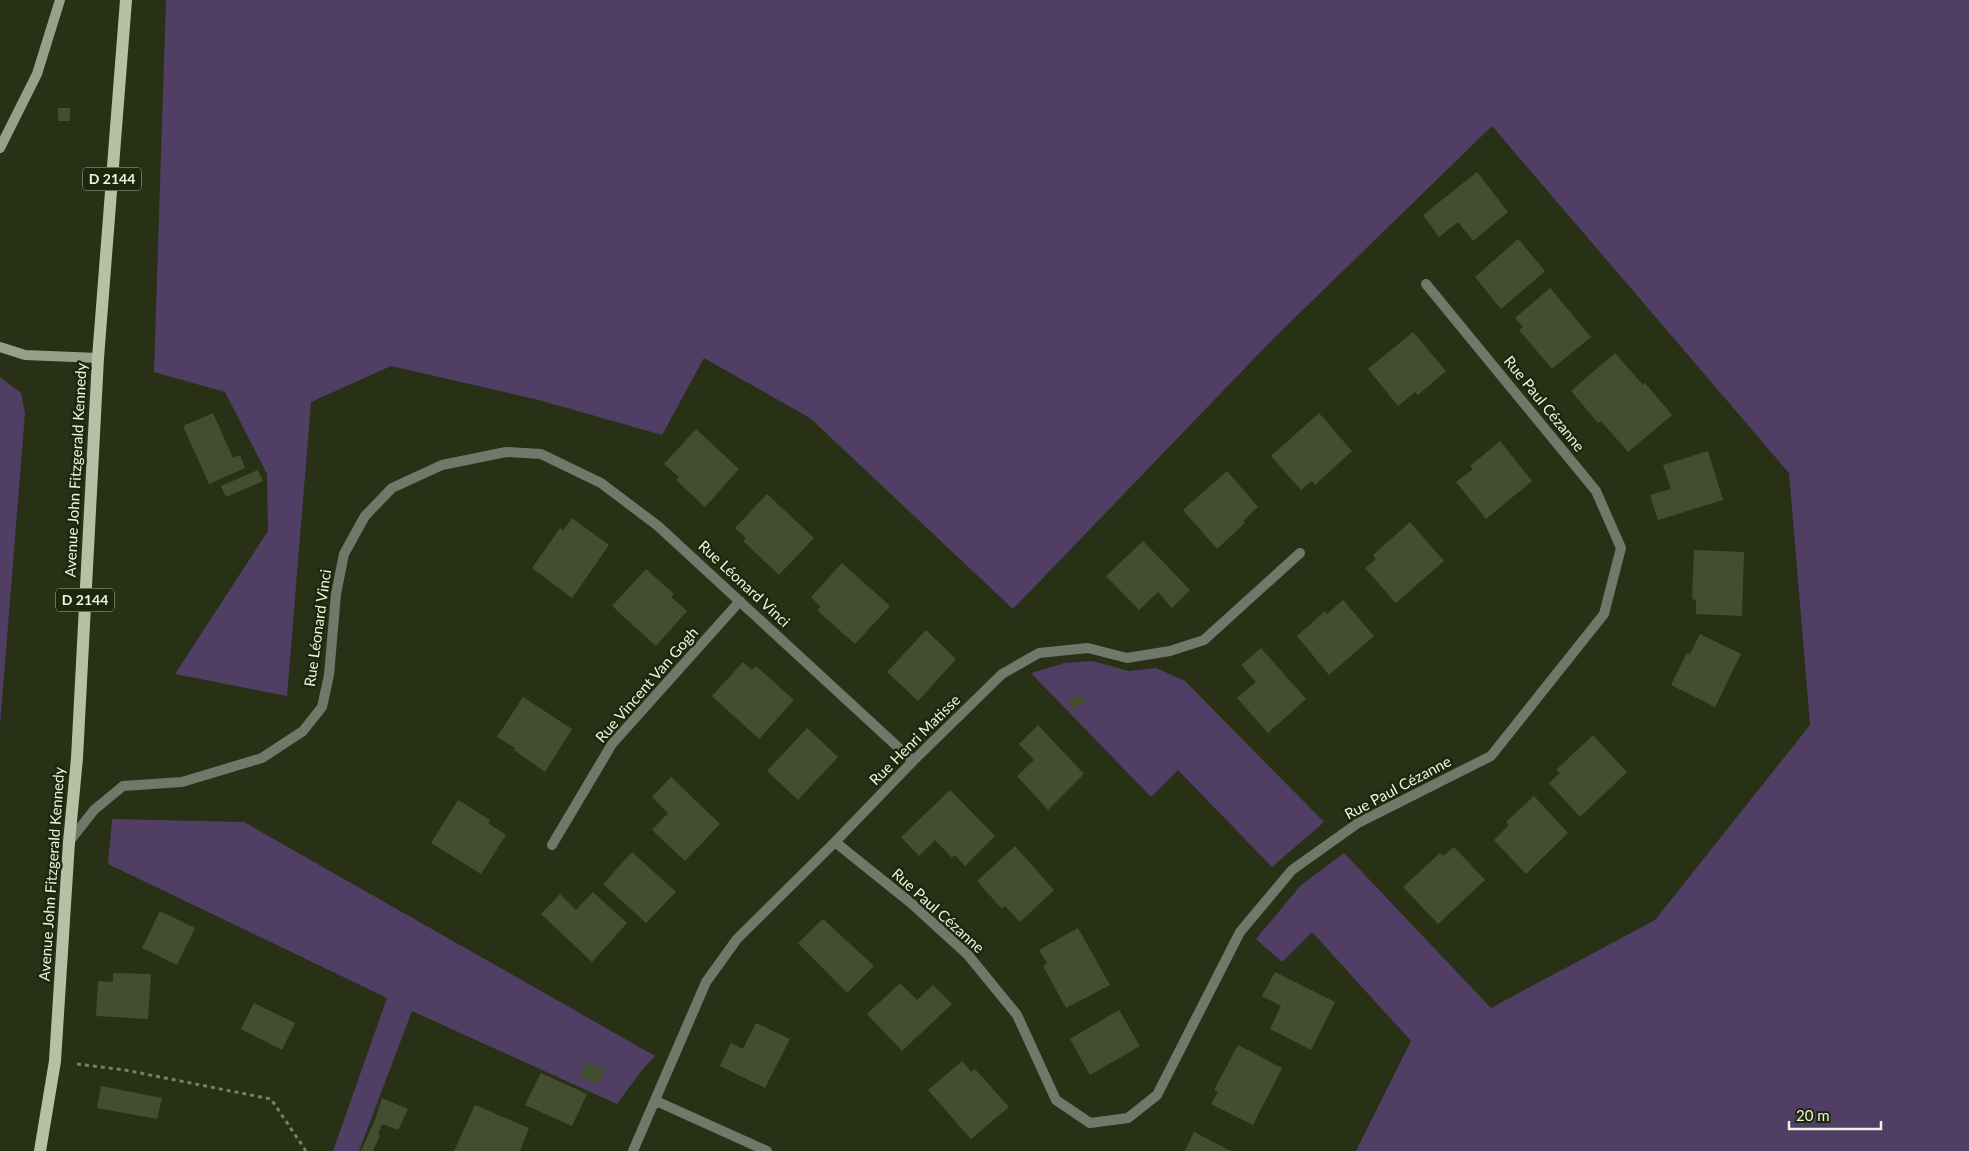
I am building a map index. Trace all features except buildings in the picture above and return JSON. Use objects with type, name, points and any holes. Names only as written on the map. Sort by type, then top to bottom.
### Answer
[{"type":"main road","name":"Avenue John Fitzgerald Kennedy","points":[[40,1151],[54,1062],[69,842],[77,758],[98,358],[126,0]]},
{"type":"street","points":[[0,148],[37,74],[60,0]]},
{"type":"street","name":"Rue Paul Cézanne","points":[[835,842],[911,903],[968,955],[1017,1015],[1056,1100],[1090,1123],[1128,1118],[1157,1095],[1240,932],[1292,870],[1358,823],[1491,756],[1604,614],[1621,548],[1596,491],[1426,284]]},
{"type":"street","points":[[0,347],[25,355],[98,358]]},
{"type":"street","name":"Rue Léonard Vinci","points":[[69,842],[94,810],[123,786],[182,782],[262,758],[303,731],[322,707],[329,674],[336,594],[344,554],[365,516],[392,488],[442,465],[506,452],[541,454],[601,483],[658,526],[913,760]]},
{"type":"street","name":"Rue Henri Matisse","points":[[633,1151],[706,982],[737,939],[835,842],[913,760],[1002,674],[1039,653],[1088,648],[1126,658],[1170,651],[1204,640],[1300,553]]},
{"type":"street","name":"Rue Vincent Van Gogh","points":[[552,845],[612,744],[740,601]]},
{"type":"street","points":[[656,1101],[767,1151]]},
{"type":"path","points":[[54,1062],[125,1070],[271,1099],[306,1151]]},
{"type":"shaded area","points":[[166,0],[1969,0],[1969,1151],[1356,1151],[1411,1041],[1312,932],[1282,962],[1256,939],[1301,885],[1344,853],[1491,1008],[1655,920],[1810,725],[1789,473],[1492,126],[1275,337],[1013,609],[810,418],[704,358],[662,435],[539,400],[391,366],[311,402],[287,696],[175,674],[268,531],[267,474],[225,392],[154,372]]},
{"type":"shaded area","points":[[0,377],[21,393],[25,413],[0,726]]},
{"type":"shaded area","points":[[1092,661],[1129,671],[1156,668],[1185,681],[1324,822],[1272,867],[1178,770],[1151,797],[1031,673],[1065,663]]},
{"type":"shaded area","points":[[112,819],[244,822],[655,1056],[642,1070],[617,1104],[412,1011],[359,1151],[333,1151],[387,998],[108,864]]}]
